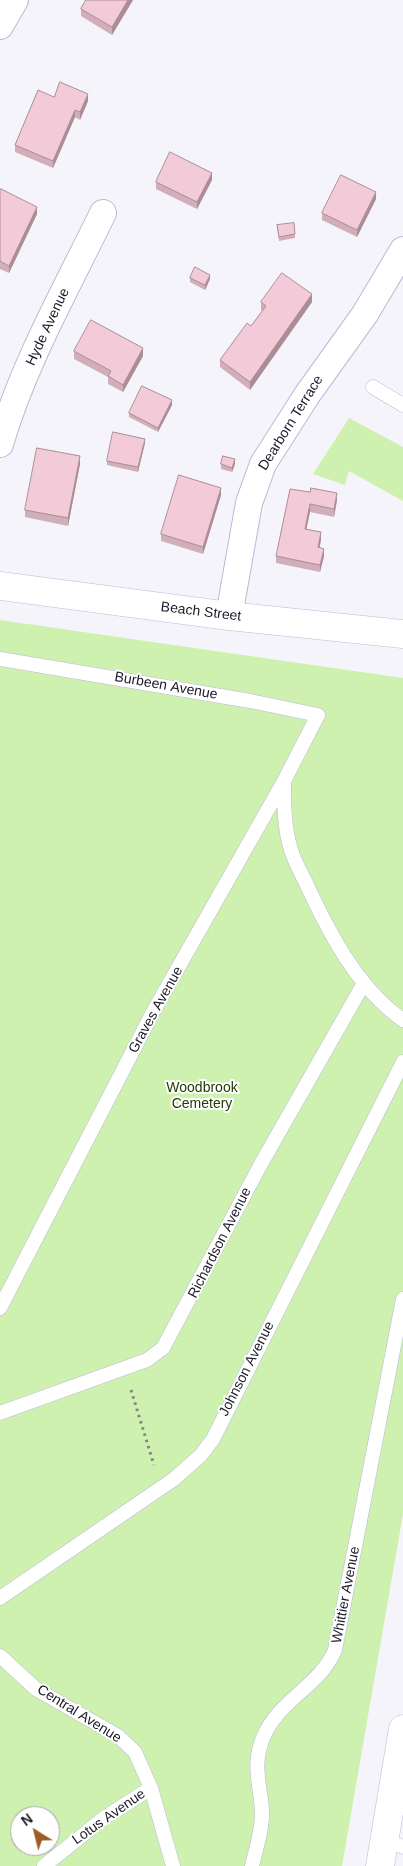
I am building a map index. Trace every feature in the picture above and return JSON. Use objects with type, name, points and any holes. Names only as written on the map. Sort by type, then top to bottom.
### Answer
[{"type":"street","points":[[0,26],[15,0]]},
{"type":"street","name":"Hyde Avenue","points":[[0,444],[7,418],[22,384],[102,213]]},
{"type":"street","name":"Dearborn Terrace","points":[[229,616],[246,520],[263,464],[307,395],[365,314],[403,250]]},
{"type":"street","name":"Beach Street","points":[[0,586],[229,616],[403,634]]},
{"type":"street","points":[[389,1851],[403,1729]]},
{"type":"lane","points":[[372,388],[403,405]]},
{"type":"lane","name":"Burbeen Avenue","points":[[7,660],[250,701],[318,715]]},
{"type":"lane","name":"Graves Avenue","points":[[0,1308],[153,1012],[284,781],[318,715]]},
{"type":"lane","points":[[284,781],[284,817],[291,850],[318,908],[364,984],[386,1008],[403,1020]]},
{"type":"lane","name":"Richardson Avenue","points":[[0,1413],[147,1360],[163,1348],[182,1316],[262,1162],[364,984]]},
{"type":"lane","name":"Johnson Avenue","points":[[0,1598],[161,1488],[201,1456],[213,1439],[403,1062]]},
{"type":"lane","name":"Whittier Avenue","points":[[252,1866],[262,1815],[256,1773],[263,1738],[272,1721],[284,1707],[330,1663],[335,1650],[403,1299]]},
{"type":"lane","name":"Central Avenue","points":[[0,1656],[36,1689],[118,1736],[135,1752],[151,1788],[172,1866]]},
{"type":"lane","name":"Lotus Avenue","points":[[44,1866],[104,1818],[151,1788]]},
{"type":"path","points":[[124,1368],[161,1488]]},
{"type":"green space","points":[[349,418],[403,447],[403,501],[349,471],[345,485],[313,474]]},
{"type":"green space","name":"Woodbrook Cemetery","points":[[0,620],[403,678],[403,1514],[342,1866],[0,1866]]},
{"type":"building","points":[[86,0],[128,0],[112,27],[81,9]]},
{"type":"building","points":[[60,82],[88,94],[80,112],[75,110],[53,161],[15,145],[38,90],[54,97]]},
{"type":"building","points":[[170,152],[212,173],[197,202],[156,182]]},
{"type":"building","points":[[341,175],[376,192],[357,230],[322,213]]},
{"type":"building","points":[[1,189],[37,207],[9,266],[0,261]]},
{"type":"building","points":[[294,223],[295,234],[279,237],[277,225]]},
{"type":"building","points":[[195,267],[210,275],[205,285],[190,278]]},
{"type":"building","points":[[282,273],[312,294],[250,382],[220,360],[247,323],[251,326],[266,306],[261,302]]},
{"type":"building","points":[[91,320],[143,348],[123,385],[108,376],[111,371],[74,351]]},
{"type":"building","points":[[142,386],[172,400],[158,428],[129,413]]},
{"type":"building","points":[[113,432],[145,439],[138,467],[107,461]]},
{"type":"building","points":[[37,448],[80,456],[68,518],[25,510]]},
{"type":"building","points":[[223,456],[235,459],[232,468],[221,464]]},
{"type":"building","points":[[179,475],[221,488],[203,547],[161,534]]},
{"type":"building","points":[[311,488],[337,493],[334,509],[310,504],[305,529],[321,532],[318,547],[324,549],[320,565],[276,556],[290,489],[310,492]]}]
